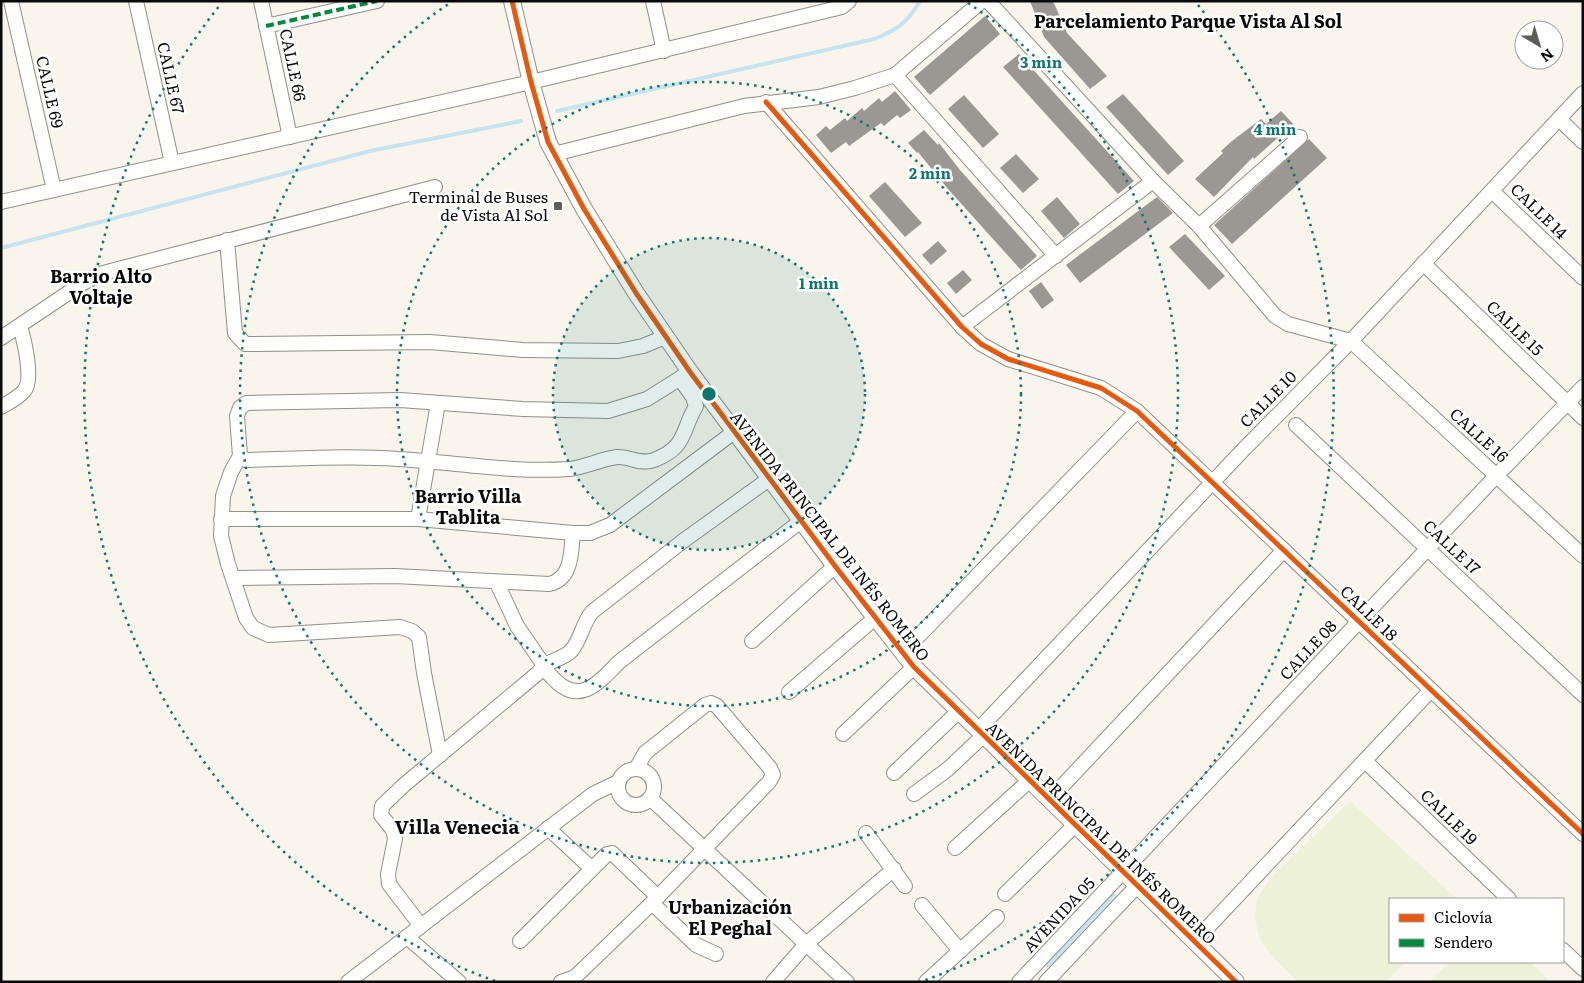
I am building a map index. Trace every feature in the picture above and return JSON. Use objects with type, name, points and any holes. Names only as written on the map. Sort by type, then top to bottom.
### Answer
[{"type":"street","name":"CALLE 69","points":[[11,1],[54,190]]},
{"type":"street","name":"CALLE 67","points":[[136,1],[172,163]]},
{"type":"street","name":"CALLE 66","points":[[261,1],[290,137]]},
{"type":"street","points":[[266,26],[377,1]]},
{"type":"street","name":"AVENIDA PRINCIPAL DE INÉS ROMERO","points":[[512,1],[531,82],[551,148],[584,209],[664,337],[685,376],[734,432],[801,522],[914,667],[1236,982]]},
{"type":"street","points":[[652,1],[664,51]]},
{"type":"street","points":[[551,148],[766,102],[819,97],[895,75],[982,1]]},
{"type":"street","points":[[988,1],[1153,181],[1199,226],[1275,316],[1288,324],[1351,341]]},
{"type":"street","points":[[1,202],[664,51],[845,4]]},
{"type":"street","points":[[895,75],[1056,256]]},
{"type":"street","name":"CALLE 10","points":[[914,794],[948,769],[1244,449],[1351,341],[1583,93]]},
{"type":"street","name":"CALLE 18","points":[[766,102],[962,327],[981,344],[1008,359],[1100,388],[1137,411],[1583,834]]},
{"type":"street","points":[[1559,119],[1583,142]]},
{"type":"street","points":[[1199,226],[1300,137]]},
{"type":"street","points":[[962,327],[1153,181]]},
{"type":"street","points":[[1,338],[83,283],[103,273],[435,187]]},
{"type":"street","name":"CALLE 14","points":[[1492,191],[1583,278]]},
{"type":"street","points":[[227,240],[235,333],[245,344],[430,342],[523,350],[618,351],[643,346],[664,337]]},
{"type":"street","name":"CALLE 15","points":[[1424,263],[1583,418]]},
{"type":"street","points":[[1,407],[24,391],[27,385],[26,349],[20,326]]},
{"type":"street","name":"CALLE 16","points":[[1351,341],[1583,556]]},
{"type":"street","points":[[240,456],[246,460],[396,458],[503,468],[568,469],[616,458],[642,462],[654,460],[677,447],[696,406],[685,376],[647,399],[608,411],[523,409],[400,400],[246,403],[240,408],[237,416],[240,456],[227,482],[221,519],[224,550],[246,618],[253,628],[269,635],[400,627],[416,633],[420,637],[424,673],[440,755]]},
{"type":"street","name":"CALLE 08","points":[[1123,872],[1497,475],[1583,387]]},
{"type":"street","points":[[418,519],[438,403]]},
{"type":"street","points":[[902,653],[1137,411]]},
{"type":"street","name":"CALLE 17","points":[[1296,424],[1583,695]]},
{"type":"street","points":[[221,519],[418,519],[572,534],[590,533],[610,525],[734,432]]},
{"type":"street","points":[[421,926],[389,884],[388,874],[395,849],[395,839],[392,830],[382,818],[382,806],[404,785],[538,673],[542,667],[570,652],[578,641],[586,620],[592,612],[683,541],[769,479]]},
{"type":"street","points":[[497,583],[517,626],[541,660],[542,667],[570,691],[579,692],[587,689],[801,522]]},
{"type":"street","points":[[233,578],[395,576],[497,583],[548,584],[558,580],[565,573],[570,562],[572,534]]},
{"type":"street","points":[[1050,800],[1284,550]]},
{"type":"street","points":[[752,641],[835,566]]},
{"type":"street","points":[[789,692],[875,618]]},
{"type":"street","points":[[843,734],[914,667]]},
{"type":"street","points":[[1194,942],[1431,690]]},
{"type":"street","points":[[561,982],[577,979],[769,782],[772,775],[770,768],[717,706],[711,703],[705,705],[645,753],[636,769]]},
{"type":"street","points":[[894,773],[959,710]]},
{"type":"street","name":"CALLE 19","points":[[1364,761],[1508,898]]},
{"type":"street","points":[[348,982],[593,794],[618,782],[625,773],[636,769],[646,772],[652,779],[653,789],[650,798],[642,804],[628,803],[620,796],[618,782]]},
{"type":"street","points":[[955,848],[1030,780]]},
{"type":"street","points":[[650,798],[847,982]]},
{"type":"street","points":[[1005,894],[1075,825]]},
{"type":"street","points":[[548,828],[592,869]]},
{"type":"street","points":[[866,833],[905,886]]},
{"type":"street","points":[[520,941],[592,869],[612,852],[696,945],[716,954]]},
{"type":"street","points":[[773,982],[806,944],[894,870]]},
{"type":"street","name":"AVENIDA 05","points":[[1019,982],[1123,872]]},
{"type":"street","points":[[1032,969],[1045,982],[1137,886]]},
{"type":"street","points":[[922,905],[960,951]]},
{"type":"street","points":[[926,982],[997,917]]},
{"type":"street","points":[[407,937],[459,982]]},
{"type":"street","points":[[1564,951],[1583,970]]},
{"type":"green space","points":[[1350,801],[1456,898],[1389,898],[1389,963],[1404,963],[1386,982],[1298,982],[1274,958],[1260,940],[1255,919],[1257,898],[1271,878]]},
{"type":"green space","points":[[1448,963],[1531,963],[1551,982],[1430,982]]},
{"type":"building","points":[[1030,1],[1053,1],[1067,33],[1107,76],[1090,89],[1044,37]]},
{"type":"building","points":[[985,16],[1000,34],[930,95],[914,77]]},
{"type":"building","points":[[1019,54],[1134,181],[1118,194],[1003,67]]},
{"type":"building","points":[[895,91],[911,110],[900,118],[897,115],[884,126],[881,123],[849,146],[846,142],[831,153],[816,135],[826,126],[830,130],[845,118],[847,121],[862,108],[864,111],[879,98],[882,102]]},
{"type":"building","points":[[1123,94],[1184,161],[1168,175],[1106,107]]},
{"type":"building","points":[[964,95],[999,134],[983,148],[948,109]]},
{"type":"building","points":[[1281,111],[1298,129],[1286,138],[1282,134],[1254,159],[1253,157],[1214,197],[1195,179],[1223,153],[1221,151],[1232,141],[1261,119],[1266,124]]},
{"type":"building","points":[[924,130],[938,145],[939,143],[960,170],[1037,256],[1021,270],[908,143]]},
{"type":"building","points":[[1309,139],[1327,158],[1232,244],[1214,225]]},
{"type":"building","points":[[1016,154],[1039,179],[1023,193],[1000,168]]},
{"type":"building","points":[[885,182],[922,223],[905,237],[869,196]]},
{"type":"building","points":[[1057,197],[1080,224],[1064,238],[1041,211]]},
{"type":"building","points":[[1157,197],[1173,213],[1080,283],[1066,265]]},
{"type":"building","points":[[1185,234],[1225,276],[1209,290],[1169,247]]},
{"type":"building","points":[[938,241],[947,251],[931,265],[922,255]]},
{"type":"building","points":[[963,270],[972,280],[956,294],[947,283]]},
{"type":"building","points":[[1041,282],[1054,300],[1042,309],[1029,291]]},
{"type":"waterway","points":[[557,111],[874,39],[901,25],[911,15],[920,1]]},
{"type":"waterway","points":[[1,248],[370,151],[521,121]]},
{"type":"waterway","points":[[1048,965],[1114,895]]},
{"type":"marked path","points":[[266,26],[377,1]]},
{"type":"cycle path","points":[[512,1],[531,82],[548,142],[584,209],[636,293],[690,372],[835,566],[914,667],[1236,982]]},
{"type":"cycle path","points":[[766,102],[962,327],[981,344],[1008,359],[1101,388],[1137,411],[1583,834]]},
{"type":"place","name":"Terminal de Buses de Vista Al Sol","points":[[558,206]]},
{"type":"district","name":"Parcelamiento Parque Vista Al Sol","points":[[1188,22]]},
{"type":"district","name":"Barrio Alto Voltaje","points":[[101,287]]},
{"type":"district","name":"Barrio Villa Tablita","points":[[468,507]]},
{"type":"district","name":"Villa Venecia","points":[[457,827]]},
{"type":"district","name":"Urbanización El Peghal","points":[[730,918]]}]
